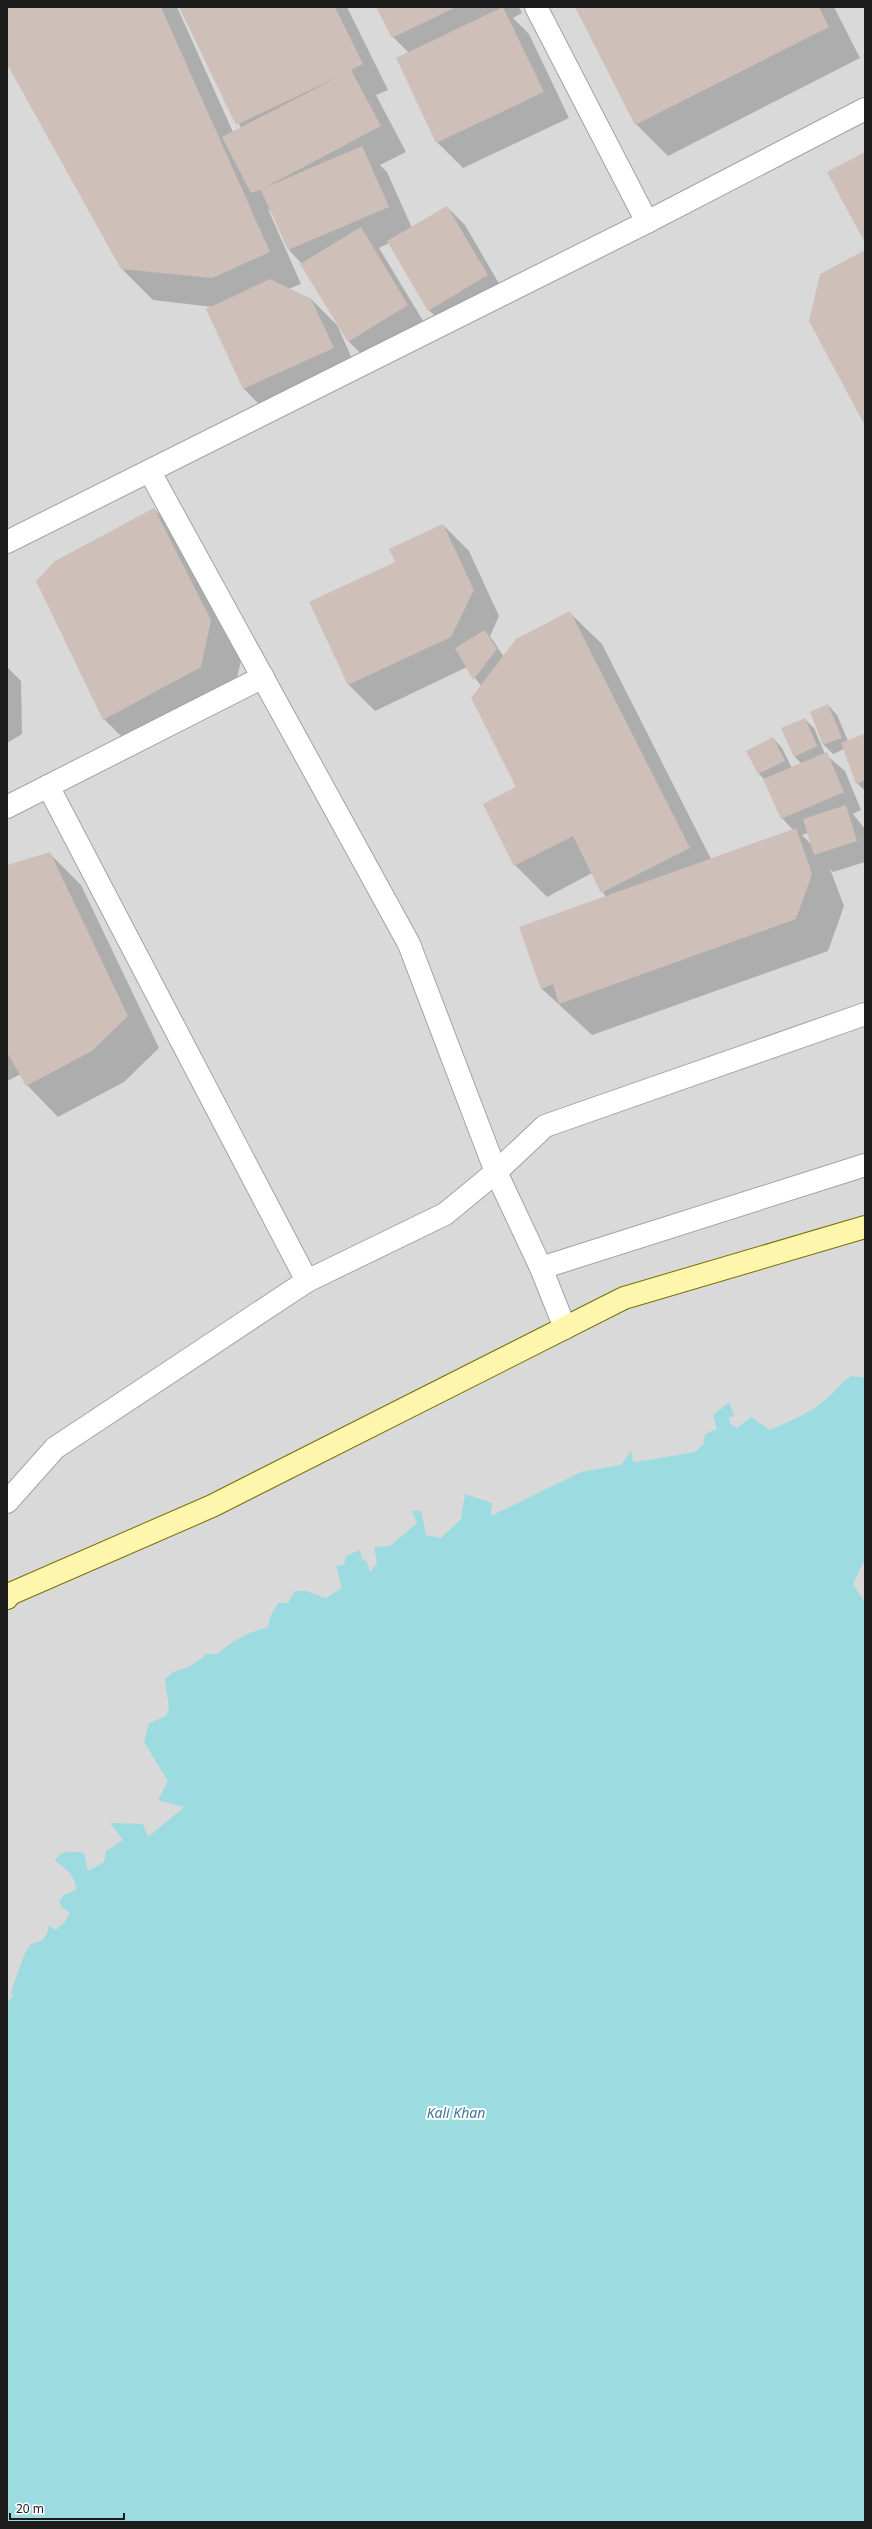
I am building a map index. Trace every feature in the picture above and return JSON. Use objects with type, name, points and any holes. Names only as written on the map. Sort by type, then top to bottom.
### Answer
[{"type":"main road","points":[[7,1598],[10,1594],[212,1506],[624,1298],[865,1227]]},
{"type":"street","points":[[536,7],[647,222]]},
{"type":"street","points":[[7,542],[150,472],[647,222],[865,109]]},
{"type":"street","points":[[150,472],[409,944],[496,1172],[541,1268],[565,1328]]},
{"type":"street","points":[[7,807],[263,678]]},
{"type":"street","points":[[48,786],[307,1281]]},
{"type":"street","points":[[7,1502],[55,1448],[307,1281],[445,1214],[496,1172],[544,1126],[865,1014]]},
{"type":"street","points":[[541,1268],[865,1165]]},
{"type":"shaded area","points":[[7,7],[865,7],[865,2522],[7,2522]]},
{"type":"water","name":"Kali Khan","points":[[851,1376],[865,1378],[865,1559],[853,1584],[865,1603],[865,2522],[7,2522],[7,2002],[13,1996],[11,1992],[24,1955],[31,1944],[44,1939],[49,1925],[55,1930],[64,1923],[70,1913],[62,1907],[59,1901],[64,1895],[76,1890],[76,1885],[70,1873],[55,1861],[58,1857],[61,1854],[68,1852],[84,1853],[88,1871],[104,1862],[106,1851],[123,1840],[110,1823],[143,1824],[148,1837],[184,1807],[158,1800],[168,1781],[144,1742],[149,1723],[166,1716],[169,1709],[165,1679],[173,1672],[189,1667],[207,1654],[218,1654],[241,1637],[268,1627],[270,1617],[278,1603],[288,1603],[295,1591],[306,1591],[326,1598],[342,1588],[336,1566],[344,1565],[346,1556],[360,1550],[362,1559],[367,1562],[370,1572],[377,1563],[374,1547],[390,1546],[417,1523],[412,1511],[421,1511],[426,1535],[441,1538],[461,1519],[465,1494],[492,1503],[491,1516],[581,1472],[621,1465],[631,1451],[633,1461],[636,1462],[695,1452],[704,1443],[705,1434],[717,1429],[713,1415],[729,1402],[734,1416],[729,1418],[731,1425],[737,1428],[751,1417],[770,1430],[813,1409]]},
{"type":"building","points":[[7,7],[161,7],[270,252],[212,278],[121,269],[7,64]]},
{"type":"building","points":[[179,7],[335,7],[363,64],[351,70],[381,126],[264,188],[362,146],[389,207],[288,250],[261,190],[251,193],[222,137],[338,77],[236,125]]},
{"type":"building","points":[[376,7],[456,7],[392,38]]},
{"type":"building","points":[[503,7],[544,92],[436,143],[396,58]]},
{"type":"building","points":[[575,7],[819,7],[829,27],[635,125]]},
{"type":"building","points":[[865,152],[865,243],[827,172]]},
{"type":"building","points":[[447,206],[488,275],[428,311],[387,241]]},
{"type":"building","points":[[361,227],[408,305],[348,342],[300,264]]},
{"type":"building","points":[[865,250],[865,426],[809,321],[820,274]]},
{"type":"building","points":[[270,279],[311,299],[334,348],[243,389],[206,309]]},
{"type":"building","points":[[154,508],[211,620],[201,667],[103,720],[36,581],[55,561]]},
{"type":"building","points":[[443,524],[474,590],[451,637],[348,685],[309,602],[395,562],[389,549]]},
{"type":"building","points":[[570,611],[690,848],[601,893],[573,836],[514,866],[483,804],[516,787],[471,698],[516,639]]},
{"type":"building","points":[[485,630],[497,649],[473,680],[455,648]]},
{"type":"building","points":[[828,704],[842,738],[823,745],[810,712]]},
{"type":"building","points":[[805,718],[817,746],[794,757],[781,728]]},
{"type":"building","points":[[863,734],[865,740],[865,780],[856,784],[841,743]]},
{"type":"building","points":[[773,737],[785,761],[758,774],[746,751]]},
{"type":"building","points":[[827,752],[844,792],[781,819],[763,779]]},
{"type":"building","points":[[846,805],[857,841],[814,855],[803,819]]},
{"type":"building","points":[[796,828],[812,874],[796,919],[559,1004],[553,984],[541,989],[519,927]]},
{"type":"building","points":[[50,852],[128,1016],[92,1051],[26,1086],[7,1052],[7,865]]}]
